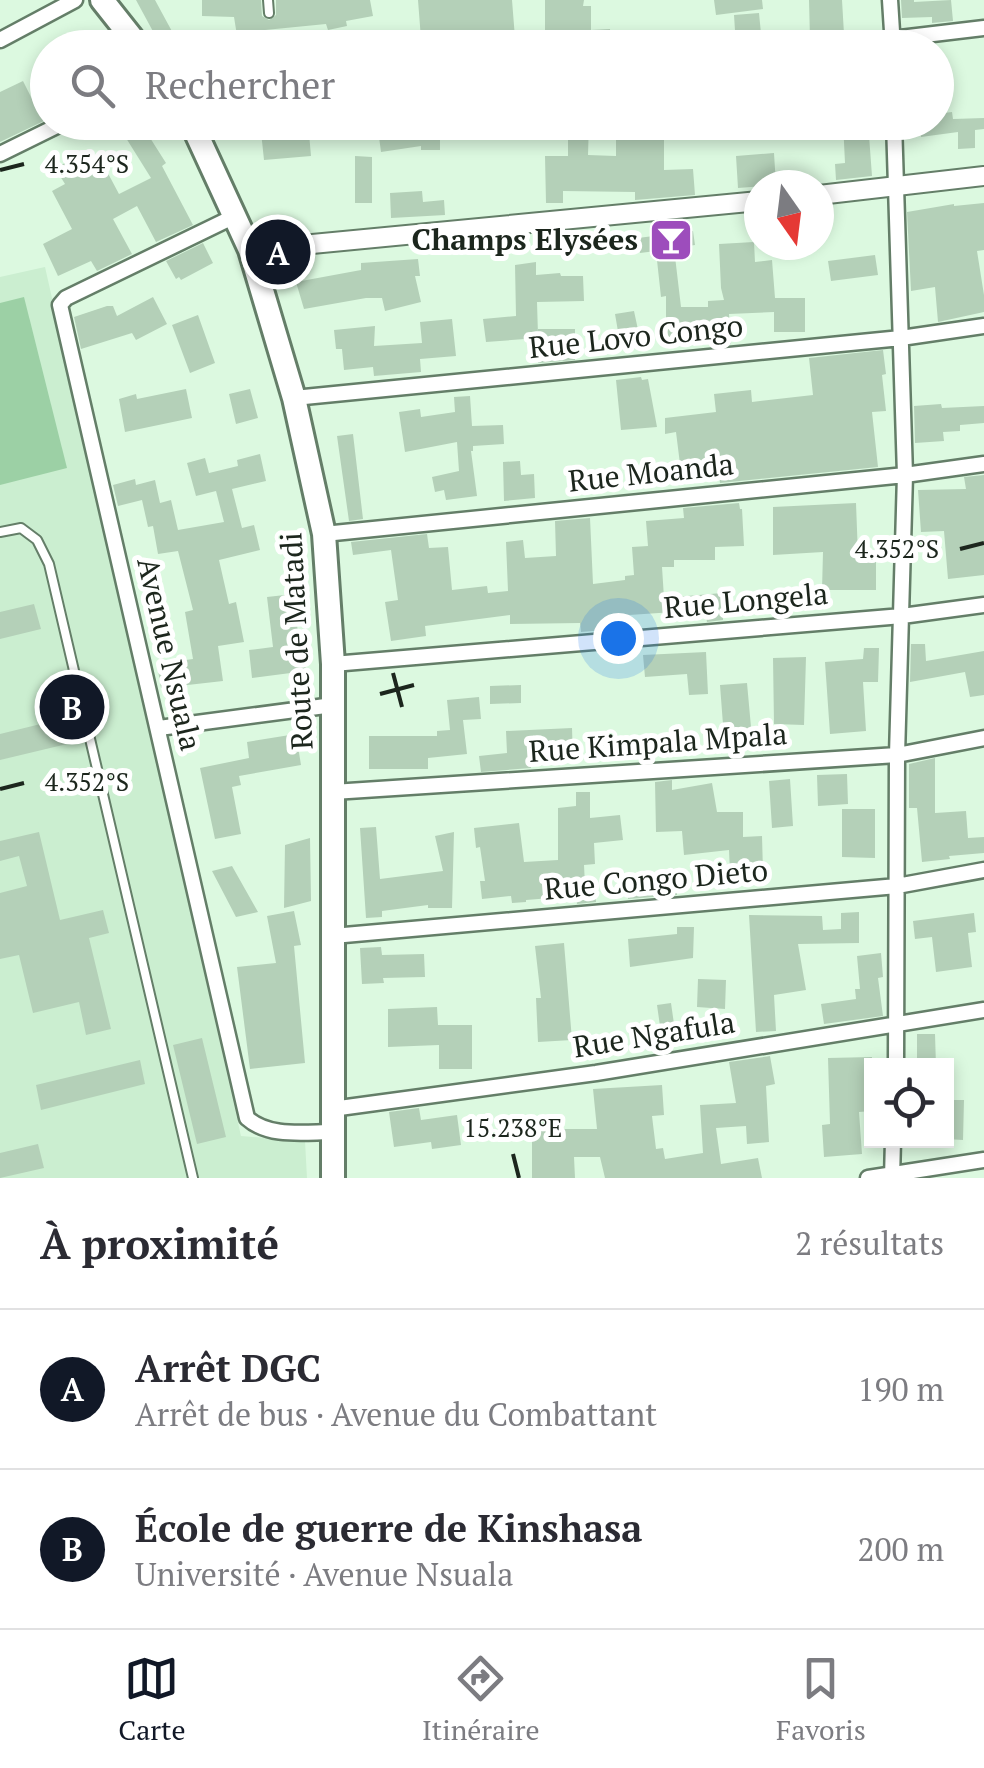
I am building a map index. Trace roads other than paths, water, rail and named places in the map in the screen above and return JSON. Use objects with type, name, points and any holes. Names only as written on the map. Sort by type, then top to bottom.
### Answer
[{"type":"main road","points":[[102,0],[126,30]]},
{"type":"main road","name":"Route de Matadi","points":[[199,140],[250,250],[294,398],[324,534],[334,705],[333,1178]]},
{"type":"street","points":[[0,40],[75,0]]},
{"type":"street","points":[[890,0],[892,30]]},
{"type":"street","points":[[954,33],[984,28]]},
{"type":"street","points":[[0,154],[30,139]]},
{"type":"street","points":[[894,140],[905,475],[897,755],[896,1058]]},
{"type":"street","points":[[834,194],[984,176]]},
{"type":"street","points":[[250,250],[744,202]]},
{"type":"street","name":"Avenue Nsuala","points":[[233,217],[66,298],[60,305],[248,1118],[259,1128],[280,1131],[332,1120]]},
{"type":"street","name":"Rue Lovo Congo","points":[[294,398],[901,338],[984,326]]},
{"type":"street","name":"Rue Moanda","points":[[324,534],[984,464]]},
{"type":"street","name":"Rue Longela","points":[[333,664],[902,616],[984,605]]},
{"type":"street","points":[[159,728],[334,705]]},
{"type":"street","name":"Rue Kimpala Mpala","points":[[333,792],[897,755],[984,738]]},
{"type":"street","name":"Rue Congo Dieto","points":[[332,936],[897,886],[984,870]]},
{"type":"street","name":"Rue Ngafula","points":[[332,1120],[984,1010]]},
{"type":"street","points":[[892,1176],[893,1148]]},
{"type":"street","points":[[868,1178],[984,1160]]},
{"type":"lane","points":[[268,0],[269,13]]},
{"type":"lane","points":[[0,532],[21,528],[37,540],[49,564],[193,1178]]},
{"type":"place","name":"Champs Elysées","points":[[671,240]]},
{"type":"place","name":"Arrêt DGC","points":[[278,252]]},
{"type":"place","name":"École de guerre de Kinshasa","points":[[72,707]]}]
